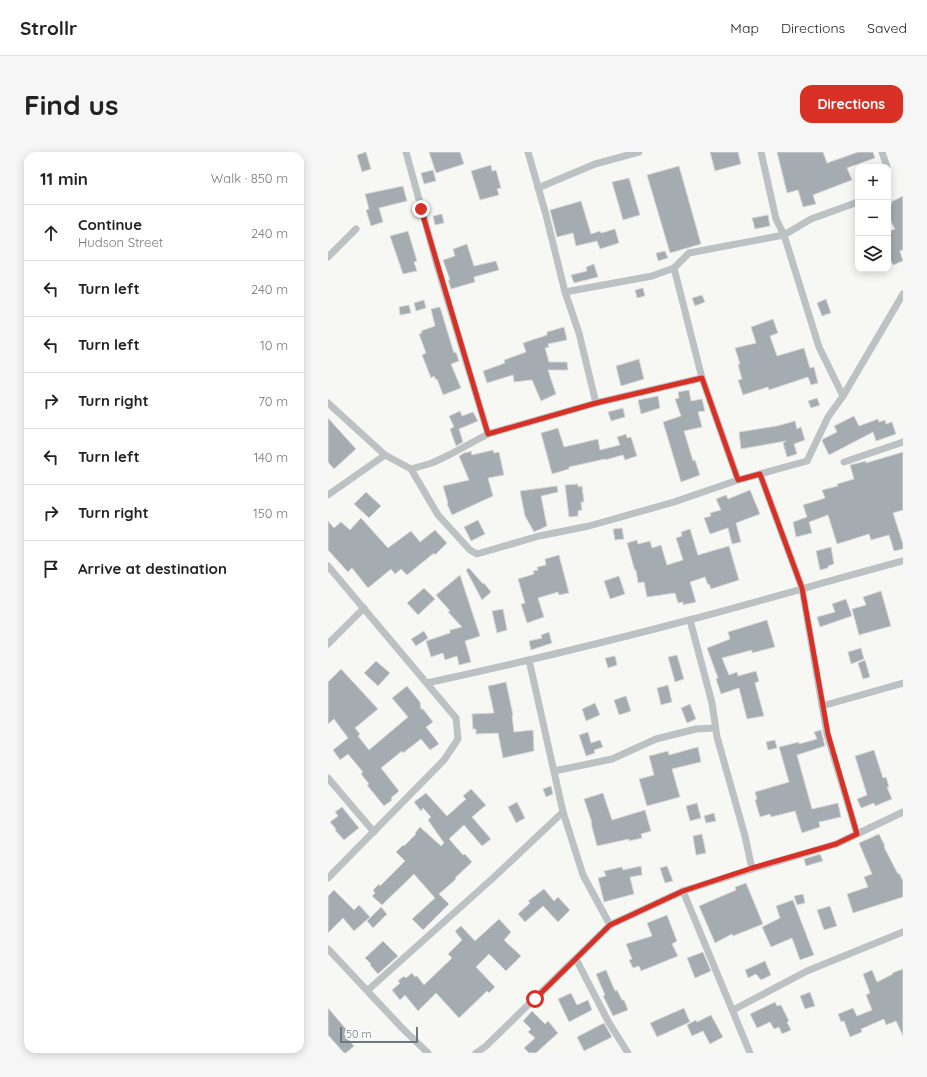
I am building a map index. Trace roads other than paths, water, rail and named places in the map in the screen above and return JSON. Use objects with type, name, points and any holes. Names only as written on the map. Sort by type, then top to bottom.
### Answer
[{"type":"street","points":[[406,152],[437,265],[488,434]]},
{"type":"street","points":[[528,152],[565,292],[580,334],[596,403]]},
{"type":"street","points":[[538,188],[595,164],[638,152]]},
{"type":"street","points":[[761,152],[776,219],[784,235],[819,347],[844,396]]},
{"type":"street","points":[[882,152],[886,164]]},
{"type":"street","points":[[565,292],[652,276],[674,268],[689,253],[784,235],[811,219],[855,203]]},
{"type":"street","points":[[328,256],[356,229]]},
{"type":"street","points":[[674,268],[702,378],[738,480]]},
{"type":"street","points":[[328,403],[385,455],[412,469],[438,515],[470,550],[477,554],[539,536],[589,526],[660,506],[738,480],[807,461],[828,417],[844,396],[903,294]]},
{"type":"street","points":[[412,469],[432,463],[488,434],[596,403],[702,378]]},
{"type":"street","points":[[844,462],[903,442]]},
{"type":"street","points":[[328,494],[385,455]]},
{"type":"street","points":[[760,474],[802,588],[828,734],[857,834]]},
{"type":"street","points":[[427,683],[529,660],[690,620],[903,561]]},
{"type":"street","points":[[328,566],[456,718],[458,739],[444,760],[328,878]]},
{"type":"street","points":[[328,644],[364,608]]},
{"type":"street","points":[[690,620],[712,703],[715,728],[745,836],[752,868]]},
{"type":"street","points":[[529,660],[563,812],[583,874],[610,925]]},
{"type":"street","points":[[822,706],[903,683]]},
{"type":"street","points":[[554,771],[612,759],[656,739],[696,729],[715,728]]},
{"type":"street","points":[[328,778],[374,832]]},
{"type":"street","points":[[368,990],[493,878],[563,812]]},
{"type":"street","points":[[476,1053],[486,1046],[610,925],[683,891],[752,868],[836,844],[903,812]]},
{"type":"street","points":[[683,891],[750,1053]]},
{"type":"street","points":[[733,1010],[807,971],[903,932]]},
{"type":"street","points":[[328,948],[403,1029],[428,1053]]},
{"type":"street","points":[[576,959],[608,1021],[628,1053]]}]
